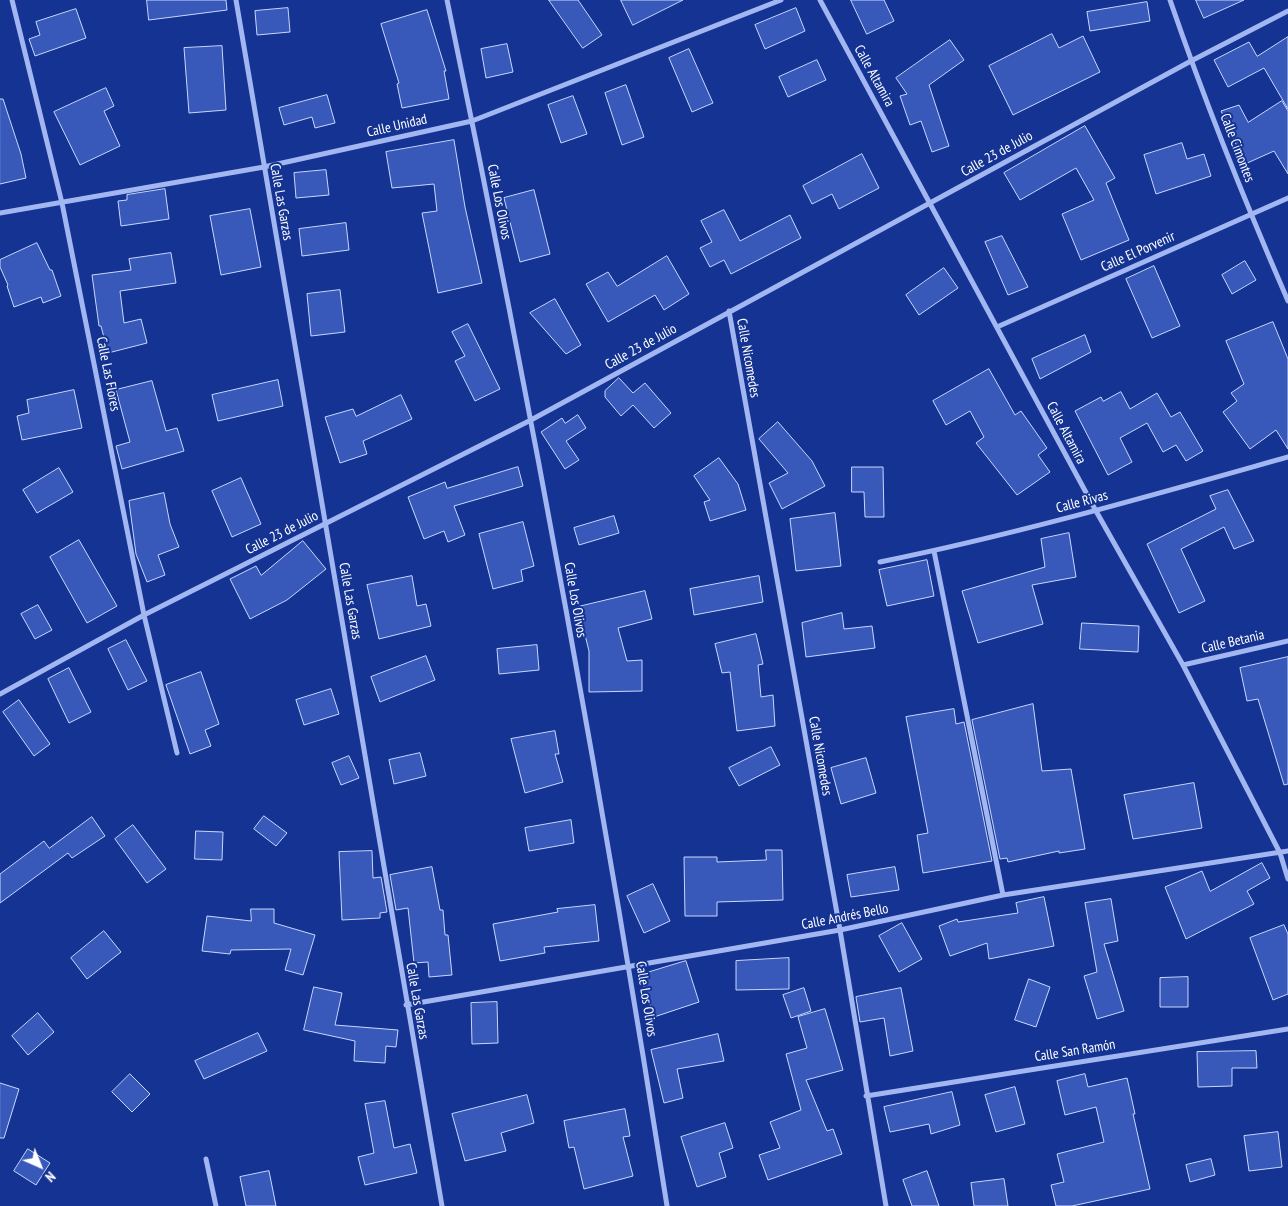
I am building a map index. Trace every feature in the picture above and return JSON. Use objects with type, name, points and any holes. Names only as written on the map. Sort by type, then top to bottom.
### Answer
[{"type":"street","name":"Calle Las Flores","points":[[12,0],[62,203],[144,615],[177,753]]},
{"type":"street","name":"Calle Las Garzas","points":[[236,0],[406,1005],[442,1206]]},
{"type":"street","name":"Calle Los Olivos","points":[[446,0],[472,121],[530,420],[629,966],[667,1206]]},
{"type":"street","name":"Calle Unidad","points":[[0,213],[264,167],[472,121],[781,0]]},
{"type":"street","name":"Calle Altamira","points":[[820,0],[1096,511],[1183,665],[1280,853],[1288,879]]},
{"type":"street","name":"Calle Cimontes","points":[[1170,0],[1191,62],[1250,214],[1288,301]]},
{"type":"street","name":"Calle 23 de Julio","points":[[1,691],[144,615],[530,420],[1288,11]]},
{"type":"street","name":"Calle El Porvenir","points":[[997,327],[1288,198]]},
{"type":"street","name":"Calle Nicomedes","points":[[729,311],[840,930],[866,1096],[886,1206]]},
{"type":"street","name":"Calle Rivas","points":[[880,562],[934,551],[1096,511],[1288,457]]},
{"type":"street","points":[[934,551],[1003,895]]},
{"type":"street","name":"Calle Betania","points":[[1183,665],[1288,641]]},
{"type":"street","name":"Calle Andrés Bello","points":[[406,1005],[840,930],[1003,895],[1288,851]]},
{"type":"street","name":"Calle San Ramón","points":[[866,1096],[1288,1029]]},
{"type":"street","points":[[206,1159],[216,1206]]},
{"type":"building","points":[[147,0],[226,0],[227,10],[149,20]]},
{"type":"building","points":[[549,0],[578,0],[602,35],[583,48]]},
{"type":"building","points":[[621,0],[683,0],[633,25]]},
{"type":"building","points":[[851,0],[884,0],[894,21],[867,34]]},
{"type":"building","points":[[1196,0],[1244,0],[1204,18]]},
{"type":"building","points":[[1147,2],[1150,21],[1090,31],[1087,12]]},
{"type":"building","points":[[288,8],[290,32],[257,35],[255,11]]},
{"type":"building","points":[[796,8],[805,31],[765,49],[755,25]]},
{"type":"building","points":[[76,9],[86,38],[35,56],[29,39],[40,35],[36,22]]},
{"type":"building","points":[[427,10],[446,71],[444,71],[449,99],[402,108],[397,84],[399,83],[381,24]]},
{"type":"building","points":[[1052,34],[1059,48],[1083,36],[1100,72],[1013,115],[989,66]]},
{"type":"building","points":[[1288,37],[1288,109],[1264,68],[1228,87],[1214,60],[1249,42],[1257,56]]},
{"type":"building","points":[[950,40],[964,60],[929,85],[949,146],[932,152],[921,121],[910,125],[900,96],[907,94],[896,78]]},
{"type":"building","points":[[507,44],[513,72],[486,78],[481,49]]},
{"type":"building","points":[[222,46],[226,110],[189,113],[184,48]]},
{"type":"building","points":[[689,49],[713,103],[692,112],[669,58]]},
{"type":"building","points":[[817,60],[826,80],[788,97],[779,77]]},
{"type":"building","points":[[626,85],[644,137],[622,145],[605,93]]},
{"type":"building","points":[[106,88],[114,106],[104,111],[120,146],[80,165],[54,112]]},
{"type":"building","points":[[327,95],[335,123],[315,128],[312,117],[284,125],[279,108]]},
{"type":"building","points":[[573,96],[587,134],[561,143],[548,105]]},
{"type":"building","points":[[0,99],[3,99],[21,154],[26,178],[0,184]]},
{"type":"building","points":[[1282,101],[1288,111],[1288,174],[1274,151],[1245,164],[1221,111],[1239,105],[1248,122]]},
{"type":"building","points":[[1085,126],[1115,178],[1106,183],[1129,240],[1081,260],[1062,214],[1094,200],[1076,168],[1020,200],[1004,173]]},
{"type":"building","points":[[454,140],[465,207],[482,283],[438,293],[422,213],[437,211],[434,184],[392,188],[386,152]]},
{"type":"building","points":[[1182,143],[1187,159],[1204,154],[1211,176],[1156,194],[1144,155]]},
{"type":"building","points":[[862,154],[879,188],[839,209],[832,194],[812,204],[803,186]]},
{"type":"building","points":[[326,170],[329,195],[296,198],[294,173]]},
{"type":"building","points":[[165,189],[169,219],[121,226],[118,201],[127,200],[127,195]]},
{"type":"building","points":[[534,190],[550,254],[520,262],[504,198]]},
{"type":"building","points":[[250,209],[261,267],[221,275],[210,216]]},
{"type":"building","points":[[724,210],[740,241],[790,215],[801,238],[731,274],[724,260],[710,267],[700,248],[712,242],[701,221]]},
{"type":"building","points":[[346,223],[349,250],[302,256],[299,229]]},
{"type":"building","points":[[1002,236],[1028,287],[1008,295],[985,242]]},
{"type":"building","points":[[37,243],[50,270],[52,270],[61,296],[43,303],[41,297],[14,307],[8,285],[0,267],[0,260]]},
{"type":"building","points":[[171,253],[176,283],[120,291],[124,323],[141,319],[147,343],[108,353],[101,326],[99,326],[92,275],[131,270],[129,259]]},
{"type":"building","points":[[667,256],[689,294],[664,310],[655,295],[608,322],[586,284],[608,272],[617,286]]},
{"type":"building","points":[[1245,261],[1256,280],[1232,294],[1222,275]]},
{"type":"building","points":[[1154,266],[1180,326],[1152,338],[1126,279]]},
{"type":"building","points":[[944,268],[958,288],[919,315],[906,295]]},
{"type":"building","points":[[340,290],[345,332],[311,336],[307,294]]},
{"type":"building","points":[[555,299],[581,345],[566,354],[530,313]]},
{"type":"building","points":[[1273,322],[1288,359],[1288,449],[1276,430],[1250,449],[1223,412],[1237,401],[1231,393],[1244,384],[1226,341]]},
{"type":"building","points":[[468,324],[500,389],[475,401],[455,361],[465,356],[452,332]]},
{"type":"building","points":[[1085,335],[1091,352],[1040,379],[1032,359]]},
{"type":"building","points":[[989,369],[1015,415],[1021,411],[1047,448],[1038,455],[1050,472],[1017,495],[976,443],[984,437],[970,411],[946,425],[933,401]]},
{"type":"building","points":[[619,378],[633,393],[645,383],[671,413],[654,428],[633,405],[621,416],[605,397],[605,391]]},
{"type":"building","points":[[278,380],[283,406],[218,421],[212,395]]},
{"type":"building","points":[[152,381],[166,431],[177,428],[184,451],[122,469],[116,446],[130,442],[116,390]]},
{"type":"building","points":[[74,390],[82,428],[22,440],[17,416],[29,413],[27,400]]},
{"type":"building","points":[[1121,392],[1130,409],[1157,393],[1171,417],[1180,412],[1203,451],[1186,461],[1176,445],[1163,452],[1147,423],[1120,438],[1132,462],[1108,475],[1075,411],[1101,397],[1103,401]]},
{"type":"building","points":[[401,395],[412,419],[363,441],[367,454],[340,463],[325,417],[353,409],[356,416]]},
{"type":"building","points":[[578,415],[586,428],[566,441],[579,460],[565,469],[541,432],[562,418],[565,423]]},
{"type":"building","points":[[778,422],[812,461],[825,486],[782,509],[769,483],[788,473],[759,439]]},
{"type":"building","points":[[719,458],[738,484],[746,510],[710,521],[704,502],[710,500],[694,476]]},
{"type":"building","points":[[518,467],[523,486],[454,506],[465,535],[448,542],[444,531],[424,539],[408,497],[445,482],[447,488]]},
{"type":"building","points":[[852,467],[883,467],[884,517],[865,517],[864,492],[852,492]]},
{"type":"building","points":[[59,468],[73,492],[37,513],[23,490]]},
{"type":"building","points":[[241,478],[261,524],[232,537],[212,491]]},
{"type":"building","points":[[1228,490],[1254,541],[1234,549],[1224,527],[1181,549],[1205,601],[1179,613],[1147,544],[1216,509],[1210,496]]},
{"type":"building","points":[[164,493],[170,524],[179,547],[158,555],[165,575],[147,582],[136,554],[129,501]]},
{"type":"building","points":[[835,513],[841,566],[796,571],[790,519]]},
{"type":"building","points":[[614,516],[619,533],[579,545],[574,528]]},
{"type":"building","points":[[523,522],[534,566],[521,570],[523,581],[493,589],[479,534]]},
{"type":"building","points":[[1069,533],[1076,577],[1032,585],[1043,624],[978,643],[962,591],[1045,567],[1041,539]]},
{"type":"building","points":[[79,540],[117,606],[87,623],[50,557]]},
{"type":"building","points":[[303,541],[326,569],[287,600],[250,619],[230,579],[256,566],[261,575]]},
{"type":"building","points":[[927,560],[934,596],[887,606],[879,570]]},
{"type":"building","points":[[412,576],[417,606],[426,604],[431,626],[379,639],[367,585]]},
{"type":"building","points":[[759,576],[763,602],[694,615],[690,589]]},
{"type":"building","points":[[645,591],[652,619],[618,628],[627,661],[642,660],[642,691],[589,692],[589,651],[578,607]]},
{"type":"building","points":[[38,605],[52,630],[35,639],[21,614]]},
{"type":"building","points":[[842,613],[844,629],[872,626],[875,648],[806,657],[802,623]]},
{"type":"building","points":[[1082,623],[1139,626],[1138,652],[1080,649]]},
{"type":"building","points":[[756,634],[763,664],[758,665],[761,697],[773,695],[775,726],[737,731],[730,672],[722,673],[715,644]]},
{"type":"building","points":[[126,640],[147,681],[128,690],[108,649]]},
{"type":"building","points":[[537,645],[539,670],[499,674],[497,649]]},
{"type":"building","points":[[426,656],[435,680],[380,702],[371,677]]},
{"type":"building","points":[[1288,657],[1288,784],[1284,785],[1258,699],[1247,701],[1240,668]]},
{"type":"building","points":[[69,668],[91,712],[69,723],[48,679]]},
{"type":"building","points":[[201,672],[219,724],[205,730],[211,746],[190,754],[166,685]]},
{"type":"building","points":[[331,689],[339,714],[304,725],[296,700]]},
{"type":"building","points":[[19,700],[50,744],[34,756],[3,712]]},
{"type":"building","points":[[1033,704],[1042,771],[1071,769],[1085,849],[1059,853],[1059,851],[1008,862],[1007,858],[1000,859],[972,720]]},
{"type":"building","points":[[954,709],[956,724],[964,722],[992,861],[923,873],[917,835],[928,833],[906,717]]},
{"type":"building","points":[[555,731],[559,754],[555,754],[563,782],[525,793],[511,739]]},
{"type":"building","points":[[771,747],[780,765],[739,786],[729,768]]},
{"type":"building","points":[[420,753],[426,776],[394,784],[389,760]]},
{"type":"building","points":[[349,756],[359,778],[341,785],[332,763]]},
{"type":"building","points":[[866,758],[876,793],[841,804],[831,768]]},
{"type":"building","points":[[1194,783],[1202,828],[1133,839],[1124,795]]},
{"type":"building","points":[[264,816],[287,833],[276,846],[254,829]]},
{"type":"building","points":[[92,817],[105,836],[72,858],[68,853],[0,903],[0,874],[44,841],[49,848]]},
{"type":"building","points":[[571,820],[574,843],[529,851],[525,828]]},
{"type":"building","points":[[133,825],[166,869],[147,883],[115,839]]},
{"type":"building","points":[[196,831],[223,832],[222,860],[195,859]]},
{"type":"building","points":[[766,850],[782,850],[783,900],[717,902],[717,916],[685,916],[684,857],[717,857],[717,862],[766,860]]},
{"type":"building","points":[[372,851],[373,878],[381,877],[387,912],[380,913],[380,918],[342,920],[339,852]]},
{"type":"building","points":[[1262,863],[1270,878],[1247,891],[1254,904],[1186,939],[1165,887],[1202,871],[1210,891]]},
{"type":"building","points":[[432,867],[440,910],[443,910],[445,935],[448,935],[452,975],[429,977],[428,962],[414,963],[408,908],[396,910],[390,875]]},
{"type":"building","points":[[895,867],[899,890],[851,897],[847,875]]},
{"type":"building","points":[[653,884],[670,921],[644,933],[627,896]]},
{"type":"building","points":[[1044,897],[1054,946],[989,959],[987,943],[950,956],[939,926],[957,919],[958,922],[1018,913],[1016,903]]},
{"type":"building","points":[[1111,899],[1118,941],[1104,944],[1124,1011],[1097,1019],[1084,976],[1097,972],[1085,903]]},
{"type":"building","points":[[595,905],[599,941],[544,947],[545,953],[500,961],[493,924],[558,912],[557,909]]},
{"type":"building","points":[[251,909],[274,909],[274,923],[315,935],[303,975],[285,970],[291,949],[231,950],[230,954],[202,951],[207,916],[251,921]]},
{"type":"building","points":[[902,923],[922,959],[899,972],[879,936]]},
{"type":"building","points":[[1284,925],[1288,934],[1288,994],[1273,1000],[1250,938]]},
{"type":"building","points":[[104,931],[121,952],[87,979],[71,958]]},
{"type":"building","points":[[789,958],[789,989],[736,990],[736,961]]},
{"type":"building","points":[[686,961],[699,1002],[654,1017],[640,975]]},
{"type":"building","points":[[1188,977],[1188,1007],[1160,1007],[1160,978]]},
{"type":"building","points":[[1029,979],[1050,987],[1036,1027],[1015,1020]]},
{"type":"building","points":[[314,987],[342,993],[335,1025],[398,1030],[396,1047],[386,1046],[385,1063],[354,1061],[355,1041],[304,1030]]},
{"type":"building","points":[[804,988],[811,1011],[791,1018],[783,995]]},
{"type":"building","points":[[901,988],[913,1051],[890,1056],[884,1018],[860,1022],[856,997]]},
{"type":"building","points":[[497,1002],[498,1043],[472,1044],[471,1003]]},
{"type":"building","points":[[825,1009],[843,1070],[806,1080],[827,1131],[833,1129],[842,1154],[768,1180],[759,1155],[780,1148],[770,1122],[801,1110],[786,1054],[807,1048],[798,1017]]},
{"type":"building","points":[[38,1013],[54,1032],[28,1055],[12,1036]]},
{"type":"building","points":[[258,1033],[267,1051],[204,1079],[195,1061]]},
{"type":"building","points":[[718,1034],[724,1061],[677,1069],[683,1098],[664,1103],[651,1050]]},
{"type":"building","points":[[1256,1051],[1257,1068],[1232,1068],[1232,1086],[1198,1087],[1197,1052]]},
{"type":"building","points":[[130,1074],[150,1094],[132,1112],[112,1092]]},
{"type":"building","points":[[1085,1074],[1088,1087],[1127,1078],[1150,1189],[1072,1206],[1056,1206],[1051,1185],[1064,1182],[1057,1154],[1104,1142],[1096,1107],[1065,1115],[1057,1081]]},
{"type":"building","points":[[0,1083],[19,1089],[4,1138],[0,1138]]},
{"type":"building","points":[[1015,1087],[1025,1124],[996,1132],[985,1095]]},
{"type":"building","points":[[952,1092],[960,1125],[931,1134],[929,1124],[890,1132],[884,1107]]},
{"type":"building","points":[[527,1095],[534,1123],[501,1133],[506,1151],[465,1161],[452,1114]]},
{"type":"building","points":[[385,1101],[394,1148],[410,1144],[417,1173],[365,1185],[358,1157],[374,1153],[365,1104]]},
{"type":"building","points":[[625,1109],[630,1136],[623,1137],[633,1176],[584,1189],[574,1147],[569,1148],[564,1121]]},
{"type":"building","points":[[725,1123],[733,1148],[719,1153],[726,1177],[697,1187],[681,1137]]},
{"type":"building","points":[[1278,1132],[1282,1167],[1249,1171],[1244,1136]]},
{"type":"building","points":[[28,1149],[50,1163],[36,1185],[14,1171]]},
{"type":"building","points":[[1211,1159],[1215,1175],[1190,1182],[1186,1165]]},
{"type":"building","points":[[269,1171],[276,1206],[246,1206],[240,1177]]},
{"type":"building","points":[[927,1171],[939,1206],[912,1206],[903,1180]]},
{"type":"building","points":[[1004,1179],[1008,1206],[974,1206],[971,1183]]}]
